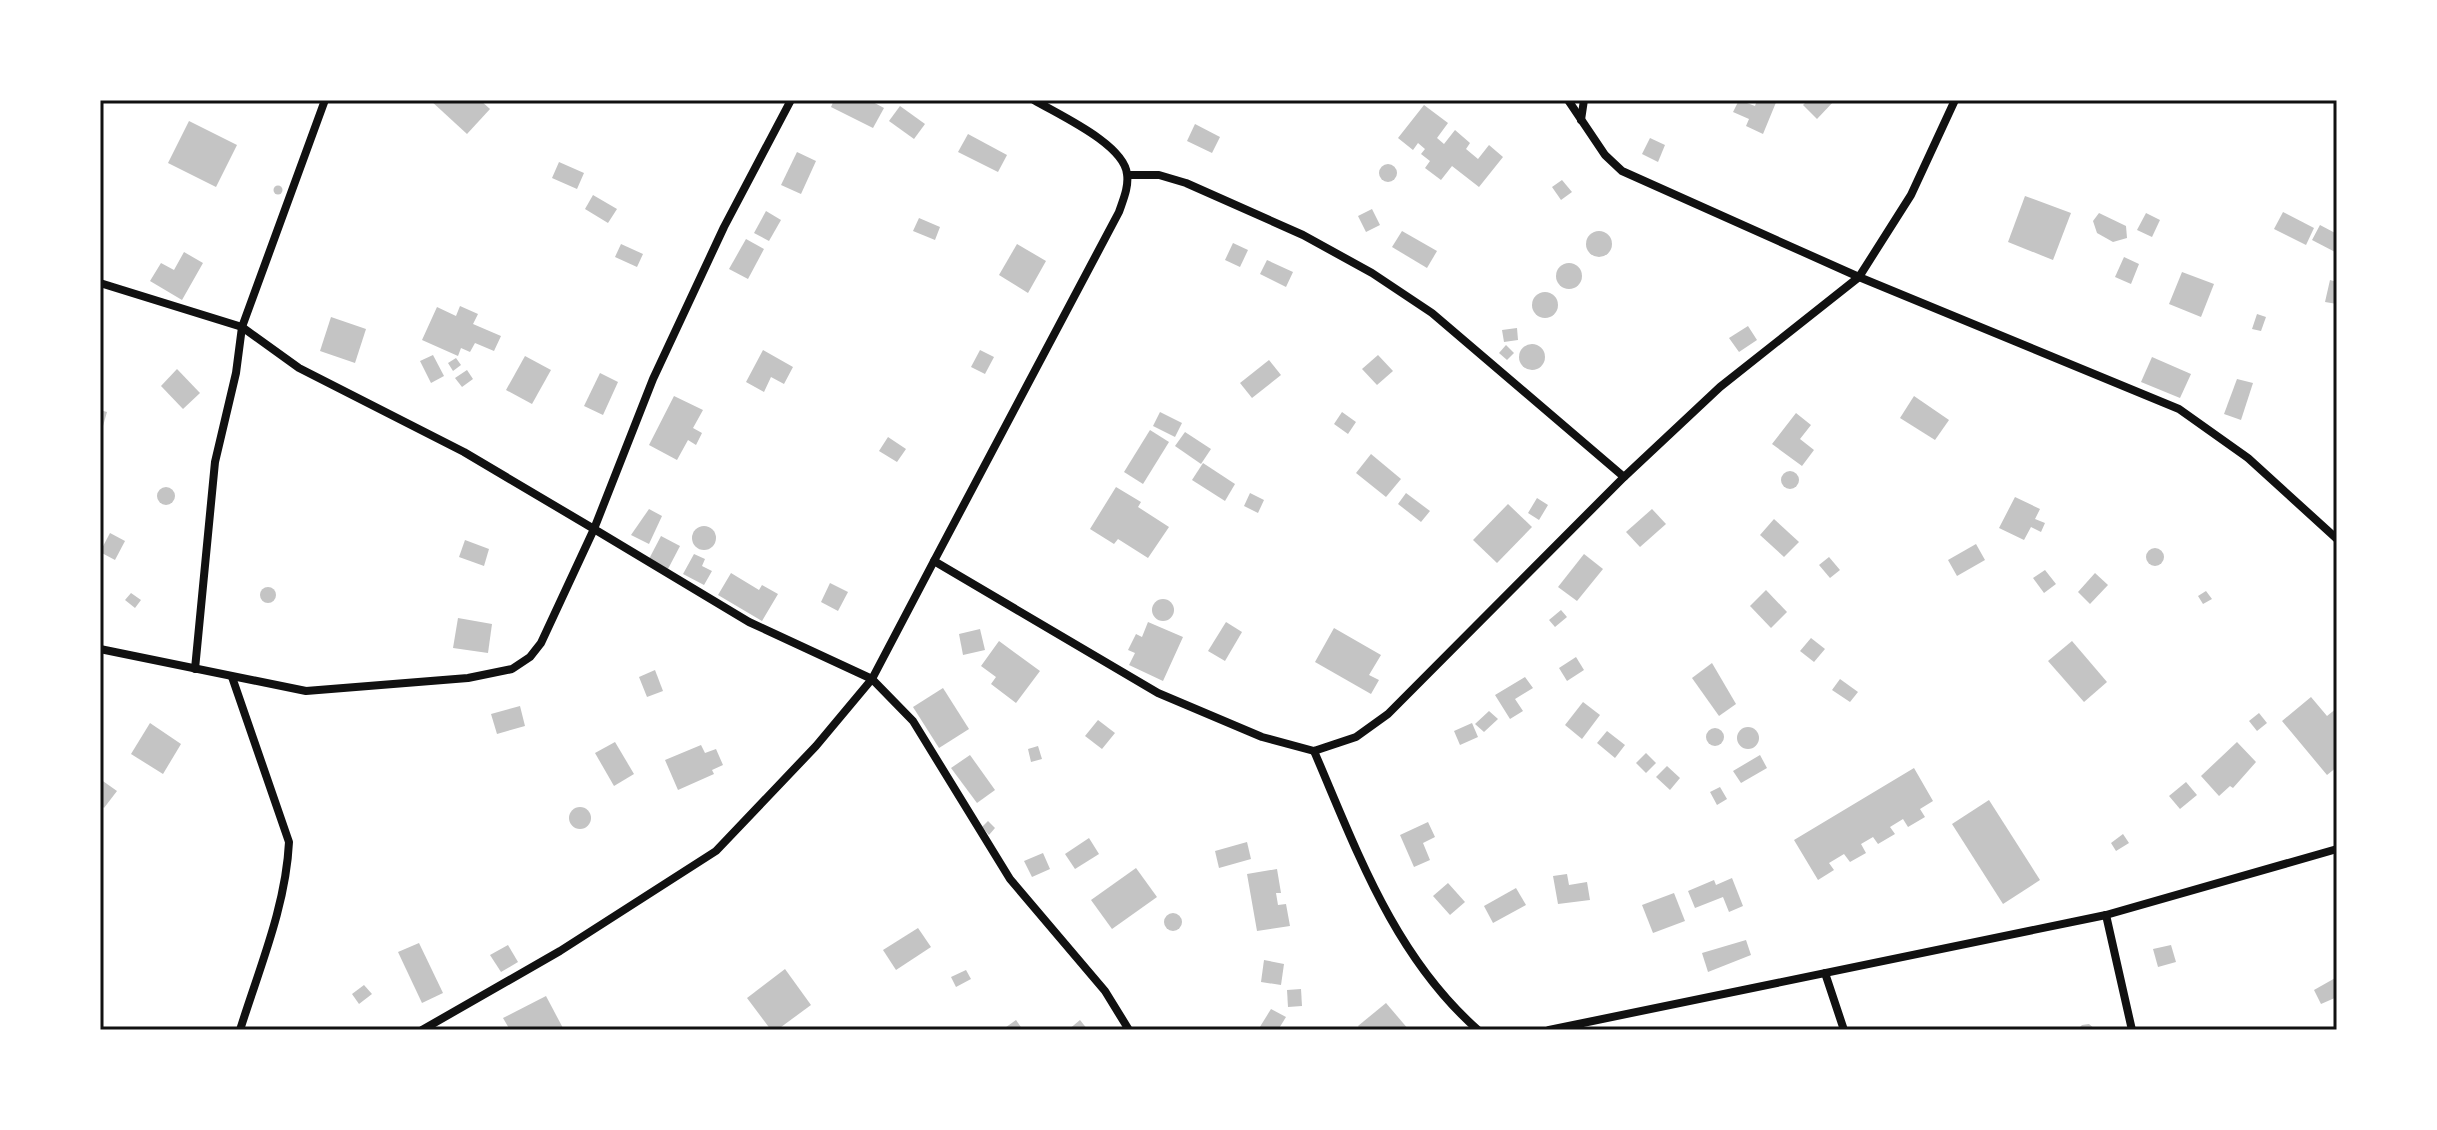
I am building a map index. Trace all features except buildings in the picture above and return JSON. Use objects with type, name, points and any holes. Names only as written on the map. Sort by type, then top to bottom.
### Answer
[{"type":"street","points":[[195,669],[215,462],[236,373],[242,327],[325,100]]},
{"type":"street","points":[[100,649],[306,691],[468,678],[512,669],[530,657],[541,643],[594,529],[653,379],[724,227],[791,100]]},
{"type":"street","points":[[422,1030],[560,951],[716,851],[816,746],[872,679],[1119,212],[1128,175],[1125,165],[1110,146],[1034,100]]},
{"type":"street","points":[[1568,100],[1605,155],[1622,171],[1859,277],[2179,409],[2248,458],[2337,539]]},
{"type":"street","points":[[1581,121],[1584,100]]},
{"type":"street","points":[[934,561],[1158,693],[1262,737],[1314,751],[1356,737],[1388,714],[1624,477],[1720,387],[1859,277],[1911,195],[1955,100]]},
{"type":"street","points":[[1128,175],[1159,175],[1186,183],[1303,235],[1372,273],[1432,313],[1624,477]]},
{"type":"street","points":[[100,283],[242,327],[299,368],[464,452],[749,622],[872,679],[913,721],[1010,879],[1105,991],[1129,1030]]},
{"type":"street","points":[[232,677],[289,842],[281,895],[240,1030]]},
{"type":"street","points":[[1314,751],[1386,911],[1429,980],[1478,1030]]},
{"type":"street","points":[[1553,1029],[2106,915],[2337,849]]},
{"type":"street","points":[[2106,915],[2132,1030]]},
{"type":"street","points":[[1825,973],[1844,1030]]}]
